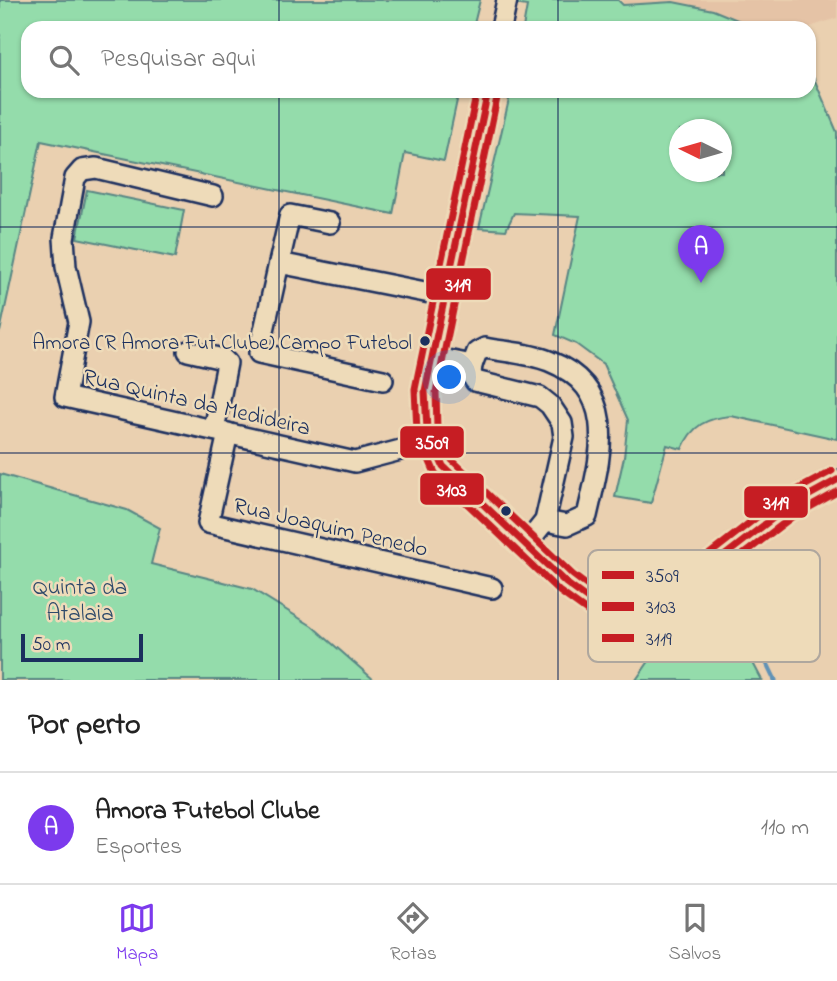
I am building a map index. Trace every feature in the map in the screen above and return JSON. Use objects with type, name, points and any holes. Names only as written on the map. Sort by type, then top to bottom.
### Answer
[{"type":"street","points":[[502,21],[507,0]]},
{"type":"street","points":[[487,98],[432,357],[424,412],[431,442],[443,466],[525,546],[588,601]]},
{"type":"street","name":"Rua Quinta da Medideira","points":[[213,196],[96,168],[82,170],[75,178],[64,238],[66,267],[79,322],[65,397],[359,462],[431,442]]},
{"type":"street","points":[[330,223],[290,215],[259,353],[383,380]]},
{"type":"street","points":[[279,263],[445,296]]},
{"type":"street","points":[[525,546],[545,521],[564,437],[560,419],[540,397],[475,381],[471,374],[472,365],[477,352],[485,348],[546,359],[570,373],[595,403],[602,427],[602,451],[587,516],[567,525],[545,521]]},
{"type":"street","points":[[188,351],[223,359],[227,363],[220,432]]},
{"type":"street","points":[[432,357],[472,365]]},
{"type":"street","name":"Rua Joaquim Penedo","points":[[220,432],[208,523],[492,588]]},
{"type":"street","points":[[732,550],[786,508],[837,480]]},
{"type":"shaded area","points":[[623,0],[837,0],[837,18],[816,25],[816,21],[740,21],[713,10],[673,2],[623,5]]},
{"type":"green space","points":[[0,0],[480,0],[475,21],[21,21],[21,98],[458,98],[444,161],[405,153],[393,214],[41,141],[0,332]]},
{"type":"green space","points":[[516,0],[618,0],[623,5],[673,2],[713,10],[740,21],[524,21],[527,6],[514,4]]},
{"type":"green space","points":[[816,83],[837,132],[837,439],[731,416],[715,419],[701,424],[690,434],[682,449],[667,445],[651,503],[615,497],[624,457],[628,420],[603,364],[576,344],[555,335],[580,216],[514,213],[506,230],[479,228],[509,98],[816,98]]},
{"type":"green space","points":[[87,190],[184,210],[175,258],[77,238]]},
{"type":"green space","name":"Quinta da Atalaia","points":[[0,474],[127,510],[160,528],[151,564],[252,589],[312,626],[374,680],[0,680]]},
{"type":"green space","points":[[648,662],[753,662],[762,680],[636,680]]},
{"type":"waterway","points":[[766,662],[775,680]]},
{"type":"transit line","name":"3103","points":[[476,98],[415,389],[417,432],[435,473],[559,591],[588,612]]},
{"type":"transit line","name":"3509","points":[[487,98],[425,391],[427,430],[443,466],[566,583],[588,599]]},
{"type":"transit line","name":"3119","points":[[497,98],[436,392],[437,428],[452,460],[588,586]]},
{"type":"transit line","name":"3119","points":[[715,550],[780,499],[832,471]]},
{"type":"transit line","name":"3509","points":[[732,550],[786,508],[837,480]]},
{"type":"transit line","name":"3103","points":[[749,550],[792,517],[837,492]]},
{"type":"place","name":"Amora Futebol Clube","points":[[701,283]]},
{"type":"place","name":"Amora (R Amora Fut Clube) Campo Futebol","points":[[425,341]]}]
